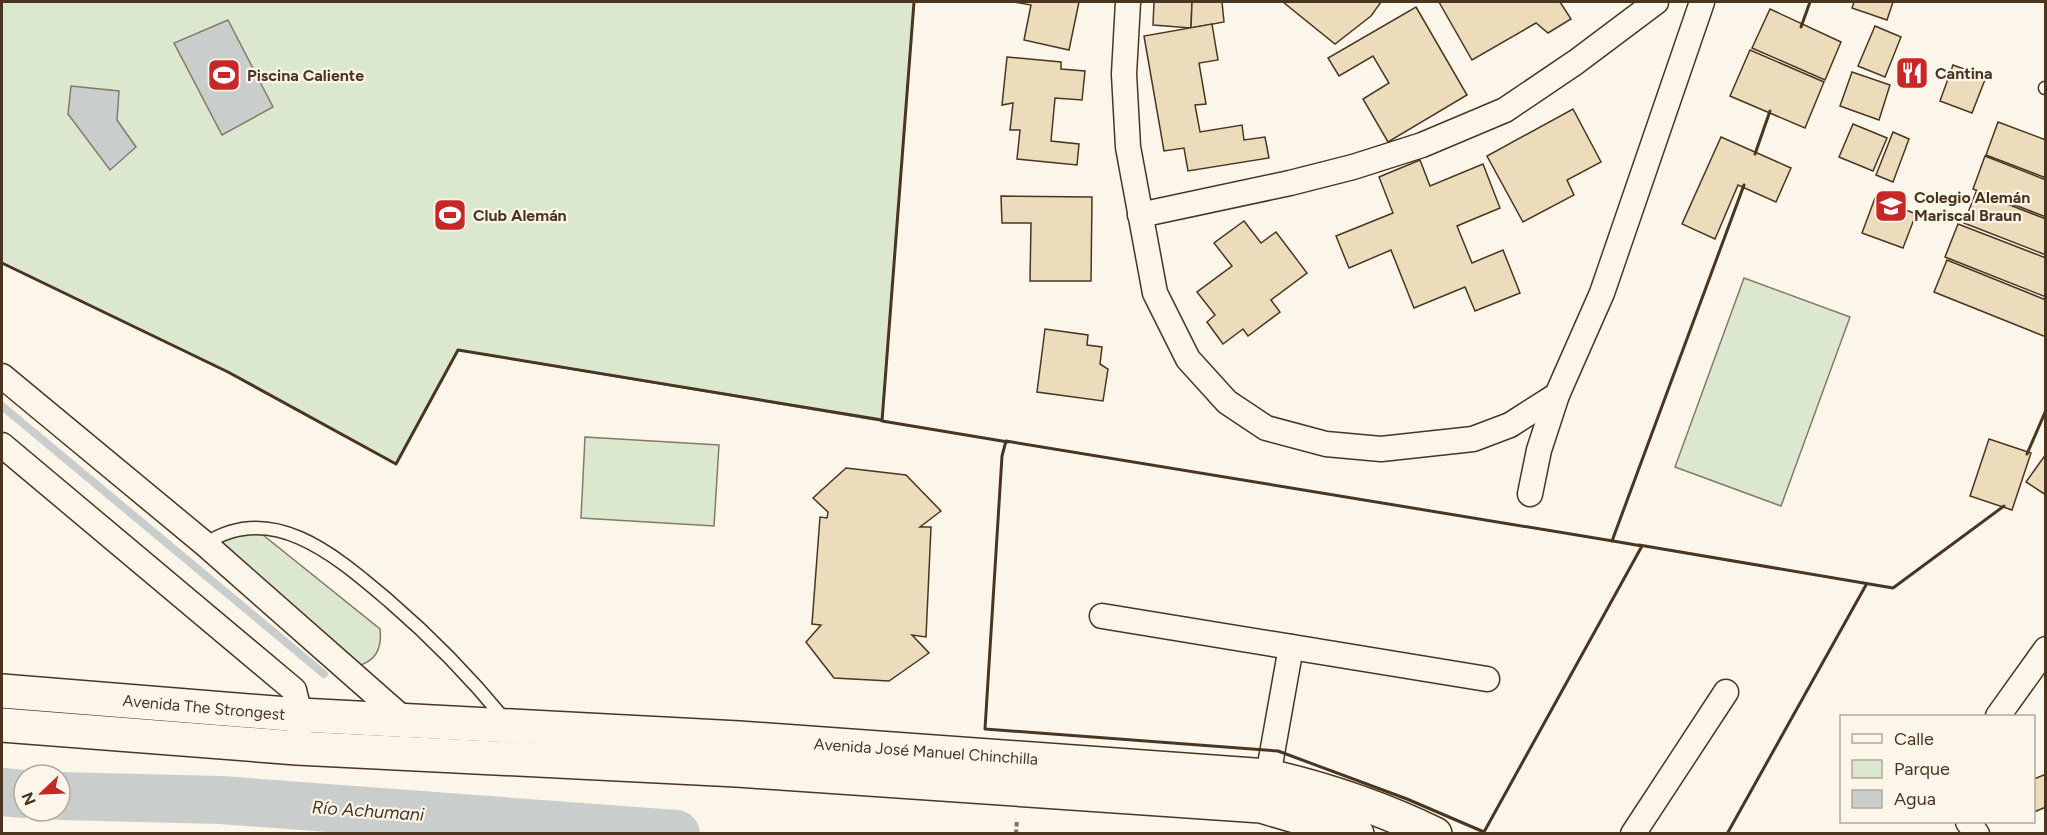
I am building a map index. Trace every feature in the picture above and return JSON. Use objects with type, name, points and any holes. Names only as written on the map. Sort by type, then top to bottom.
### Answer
[{"type":"main road","name":"Avenida The Strongest","points":[[2,691],[407,722]]},
{"type":"main road","name":"Avenida José Manuel Chinchilla","points":[[407,722],[509,725],[739,738],[1264,791],[1357,834]]},
{"type":"main road","name":"Avenida The Strongest","points":[[2,725],[405,754]]},
{"type":"main road","points":[[737,770],[739,738]]},
{"type":"main road","name":"Avenida José Manuel Chinchilla","points":[[405,754],[1264,791],[1308,785],[1360,801],[1435,834]]},
{"type":"street","points":[[1128,2],[1124,74],[1128,147],[1155,293],[1188,359],[1227,402],[1266,428],[1326,444],[1381,448],[1473,439],[1510,425],[1557,395]]},
{"type":"street","points":[[1140,215],[1301,181],[1422,145],[1505,110],[1576,62],[1656,2]]},
{"type":"street","points":[[1530,494],[1539,450],[1557,395],[1602,293],[1702,2]]},
{"type":"street","points":[[2,376],[205,544],[407,722],[405,754]]},
{"type":"street","points":[[2,445],[294,690],[300,715],[297,747]]},
{"type":"street","points":[[1102,616],[1487,679]]},
{"type":"street","points":[[1264,791],[1292,647]]},
{"type":"street","points":[[1999,715],[2046,649]]},
{"type":"street","points":[[1633,834],[1726,692]]},
{"type":"lane","points":[[205,544],[223,532],[255,527],[277,530],[336,556],[427,634],[459,666],[509,725]]},
{"type":"green space","name":"Club Alemán","points":[[2,2],[914,2],[882,421],[458,350],[396,464],[228,372],[2,263]]},
{"type":"green space","points":[[1744,278],[1850,317],[1781,506],[1675,467]]},
{"type":"green space","points":[[585,437],[719,445],[714,526],[581,518]]},
{"type":"green space","points":[[223,530],[258,531],[380,629],[379,646],[373,658],[361,665],[345,669],[217,543]]},
{"type":"water","name":"Piscina Caliente","points":[[228,20],[273,107],[222,135],[174,43]]},
{"type":"water","points":[[71,86],[119,91],[117,120],[136,147],[110,170],[68,114]]},
{"type":"building","points":[[1014,2],[1079,2],[1069,50],[1024,40],[1031,5]]},
{"type":"building","points":[[1154,2],[1192,2],[1191,28],[1153,25]]},
{"type":"building","points":[[1192,2],[1222,2],[1224,22],[1191,28]]},
{"type":"building","points":[[1283,2],[1381,2],[1371,16],[1335,44]]},
{"type":"building","points":[[1439,2],[1560,2],[1571,19],[1548,33],[1536,23],[1472,60]]},
{"type":"building","points":[[1854,2],[1893,2],[1887,20],[1852,8]]},
{"type":"building","points":[[1416,7],[1467,95],[1388,142],[1363,99],[1389,83],[1373,56],[1339,76],[1328,58]]},
{"type":"building","points":[[1770,9],[1841,42],[1825,80],[1752,48]]},
{"type":"building","points":[[1212,24],[1218,60],[1199,63],[1206,104],[1195,105],[1200,132],[1242,125],[1244,140],[1265,137],[1269,158],[1188,171],[1184,148],[1164,151],[1144,36]]},
{"type":"building","points":[[1875,26],[1901,37],[1885,77],[1858,66]]},
{"type":"building","points":[[1750,50],[1824,82],[1805,128],[1730,96]]},
{"type":"building","points":[[1007,57],[1061,62],[1061,69],[1085,71],[1082,100],[1055,98],[1051,141],[1079,144],[1077,165],[1017,159],[1020,130],[1010,130],[1013,103],[1002,105]]},
{"type":"building","points":[[1953,65],[1986,77],[1972,113],[1940,101]]},
{"type":"building","points":[[1852,72],[1890,85],[1879,120],[1840,106]]},
{"type":"building","points":[[1573,109],[1601,162],[1567,180],[1574,195],[1523,222],[1487,156]]},
{"type":"building","points":[[1998,122],[2046,140],[2046,178],[1986,155]]},
{"type":"building","points":[[1853,124],[1887,138],[1873,171],[1839,157]]},
{"type":"building","points":[[1893,132],[1909,139],[1893,182],[1876,175]]},
{"type":"building","points":[[1721,137],[1791,168],[1776,202],[1738,185],[1715,239],[1682,224]]},
{"type":"building","points":[[1985,156],[2046,180],[2046,217],[1973,189]]},
{"type":"building","points":[[1420,160],[1430,186],[1483,164],[1500,208],[1457,226],[1472,263],[1503,250],[1520,293],[1475,311],[1465,287],[1414,308],[1391,250],[1349,268],[1336,236],[1393,213],[1379,177]]},
{"type":"building","points":[[1976,192],[2046,219],[2046,255],[1964,223]]},
{"type":"building","points":[[1001,196],[1092,197],[1091,281],[1030,281],[1031,223],[1002,223]]},
{"type":"building","points":[[1875,198],[1916,214],[1903,248],[1862,233]]},
{"type":"building","points":[[1244,221],[1261,243],[1276,232],[1307,273],[1271,300],[1280,312],[1248,336],[1243,329],[1223,344],[1207,322],[1215,315],[1197,292],[1232,266],[1214,243]]},
{"type":"building","points":[[1958,224],[2046,258],[2046,297],[1945,257]]},
{"type":"building","points":[[1947,260],[2046,300],[2046,337],[1934,292]]},
{"type":"building","points":[[1045,329],[1088,335],[1087,345],[1102,347],[1100,364],[1108,369],[1103,401],[1037,392]]},
{"type":"building","points":[[1989,439],[2031,453],[2012,510],[1970,496]]},
{"type":"building","points":[[2046,454],[2046,495],[2026,482]]},
{"type":"building","points":[[846,468],[906,475],[941,511],[920,527],[931,527],[926,637],[912,635],[929,653],[889,681],[834,678],[806,642],[821,625],[812,624],[820,517],[827,518],[828,512],[813,498]]},
{"type":"building","points":[[2046,774],[2046,807],[2035,812],[2035,779]]},
{"type":"waterway","points":[[2,406],[324,674]]},
{"type":"waterway","name":"Río Achumani","points":[[2,792],[12,793]]},
{"type":"waterway","name":"Río Achumani","points":[[72,796],[220,800],[676,834]]},
{"type":"wall","points":[[914,2],[882,421],[1008,442]]},
{"type":"wall","points":[[1801,27],[1810,2]]},
{"type":"wall","points":[[1755,154],[1770,111]]},
{"type":"wall","points":[[1612,541],[1744,185]]},
{"type":"wall","points":[[2,263],[228,372],[396,464],[458,350],[882,420]]},
{"type":"wall","points":[[2027,454],[2046,410]]},
{"type":"wall","points":[[1006,441],[1613,541],[1642,546],[1484,832],[1407,799],[1278,751],[985,729],[1002,456],[1006,441]]},
{"type":"wall","points":[[1639,545],[1893,588],[2004,506]]},
{"type":"wall","points":[[1727,834],[1866,585]]},
{"type":"place","name":"Cantina","points":[[1912,73]]},
{"type":"place","name":"Piscina Caliente","points":[[224,75]]},
{"type":"place","name":"Colegio Alemán Mariscal Braun","points":[[1891,206]]},
{"type":"place","name":"Club Alemán","points":[[450,215]]}]
